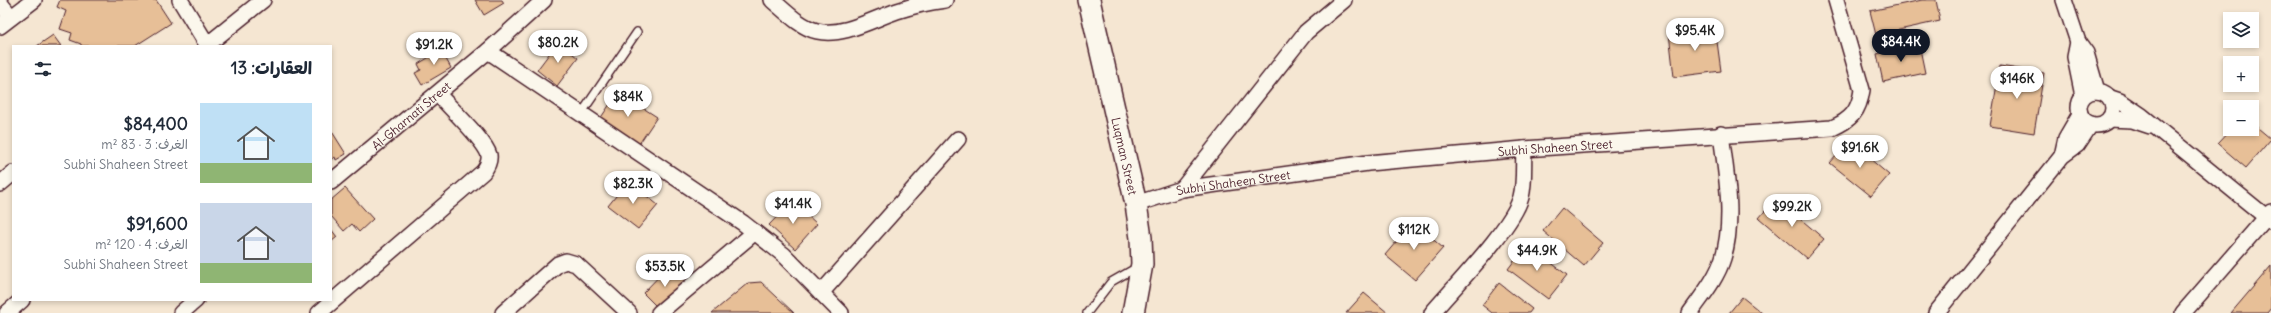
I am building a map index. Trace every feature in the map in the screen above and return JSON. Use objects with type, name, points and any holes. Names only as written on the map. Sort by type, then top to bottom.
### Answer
[{"type":"street","points":[[0,3],[5,22],[34,0]]},
{"type":"street","points":[[180,0],[207,45],[263,0]]},
{"type":"street","name":"Al-Gharnati Street","points":[[332,181],[438,94],[544,0]]},
{"type":"street","points":[[772,0],[804,26],[817,31],[830,32],[841,31],[910,7],[945,0]]},
{"type":"street","name":"Luqman Street","points":[[1089,0],[1136,204],[1141,238],[1142,264],[1133,313]]},
{"type":"street","points":[[1182,189],[1306,32],[1342,0]]},
{"type":"street","name":"Subhi Shaheen Street","points":[[1136,204],[1182,189],[1368,163],[1721,134],[1832,128],[1845,123],[1855,114],[1860,102],[1862,90],[1836,0]]},
{"type":"street","points":[[2064,0],[2078,42],[2086,53],[2090,93]]},
{"type":"street","points":[[488,50],[581,114],[714,202],[755,232],[784,256],[841,313]]},
{"type":"street","points":[[2155,127],[2132,120],[2109,119],[2101,124],[2091,124],[2084,120],[2080,114],[2079,105],[2090,93],[2104,93],[2110,98],[2131,108],[2269,217],[2183,313]]},
{"type":"street","points":[[319,313],[483,172],[488,165],[489,157],[482,143],[438,94]]},
{"type":"street","points":[[2109,119],[2113,109],[2110,98]]},
{"type":"street","points":[[2062,156],[2066,138],[2080,114]]},
{"type":"street","points":[[1936,313],[2062,156],[2077,145],[2091,124]]},
{"type":"street","points":[[1690,313],[1710,284],[1723,259],[1729,232],[1727,187],[1721,134]]},
{"type":"street","points":[[821,293],[958,139]]},
{"type":"street","points":[[1432,313],[1501,232],[1517,209],[1521,198],[1523,184],[1524,149]]},
{"type":"street","points":[[0,184],[12,174]]},
{"type":"street","points":[[659,313],[755,232]]},
{"type":"street","points":[[503,313],[558,264],[566,261],[576,264],[629,313]]},
{"type":"street","points":[[7,313],[21,301]]},
{"type":"street","points":[[181,313],[195,301]]},
{"type":"lane","points":[[581,114],[637,32]]},
{"type":"lane","points":[[1086,313],[1112,282],[1142,264]]},
{"type":"building","points":[[60,0],[156,0],[171,23],[137,45],[81,45],[70,40],[72,33],[60,29],[66,11],[57,7]]},
{"type":"building","points":[[475,0],[502,0],[504,3],[484,15]]},
{"type":"building","points":[[1922,0],[1936,0],[1940,21],[1876,35],[1870,11]]},
{"type":"building","points":[[1715,27],[1721,71],[1674,77],[1669,33]]},
{"type":"building","points":[[53,35],[60,45],[38,45]]},
{"type":"building","points":[[558,42],[578,58],[557,86],[537,70]]},
{"type":"building","points":[[1919,44],[1925,73],[1883,82],[1877,54]]},
{"type":"building","points":[[446,47],[451,56],[446,59],[451,68],[422,85],[415,73],[421,70],[418,64]]},
{"type":"building","points":[[2000,66],[2044,73],[2034,133],[1990,126]]},
{"type":"building","points":[[618,92],[657,117],[639,144],[600,119]]},
{"type":"building","points":[[2259,129],[2271,139],[2246,168],[2218,144],[2225,136],[2259,136]]},
{"type":"building","points":[[332,132],[346,154],[336,160],[335,157],[332,159]]},
{"type":"building","points":[[1849,141],[1889,175],[1871,196],[1830,163]]},
{"type":"building","points":[[628,181],[658,205],[638,229],[608,206]]},
{"type":"building","points":[[345,188],[373,219],[359,232],[352,224],[344,231],[332,217],[332,199]]},
{"type":"building","points":[[1776,198],[1824,239],[1807,259],[1759,218]]},
{"type":"building","points":[[792,201],[817,224],[795,249],[769,225]]},
{"type":"building","points":[[1562,208],[1603,243],[1584,266],[1543,231]]},
{"type":"building","points":[[1413,222],[1443,248],[1415,280],[1385,255]]},
{"type":"building","points":[[332,230],[337,237],[332,241]]},
{"type":"building","points":[[1527,244],[1567,275],[1548,299],[1508,269]]},
{"type":"building","points":[[670,265],[687,282],[660,310],[643,293]]},
{"type":"building","points":[[2271,266],[2271,308],[2267,313],[2231,313]]},
{"type":"building","points":[[761,282],[794,313],[712,313],[748,283]]},
{"type":"building","points":[[1499,283],[1532,309],[1529,313],[1492,313],[1482,305]]},
{"type":"building","points":[[1364,293],[1388,313],[1346,313]]},
{"type":"building","points":[[1742,297],[1762,313],[1729,313]]}]
